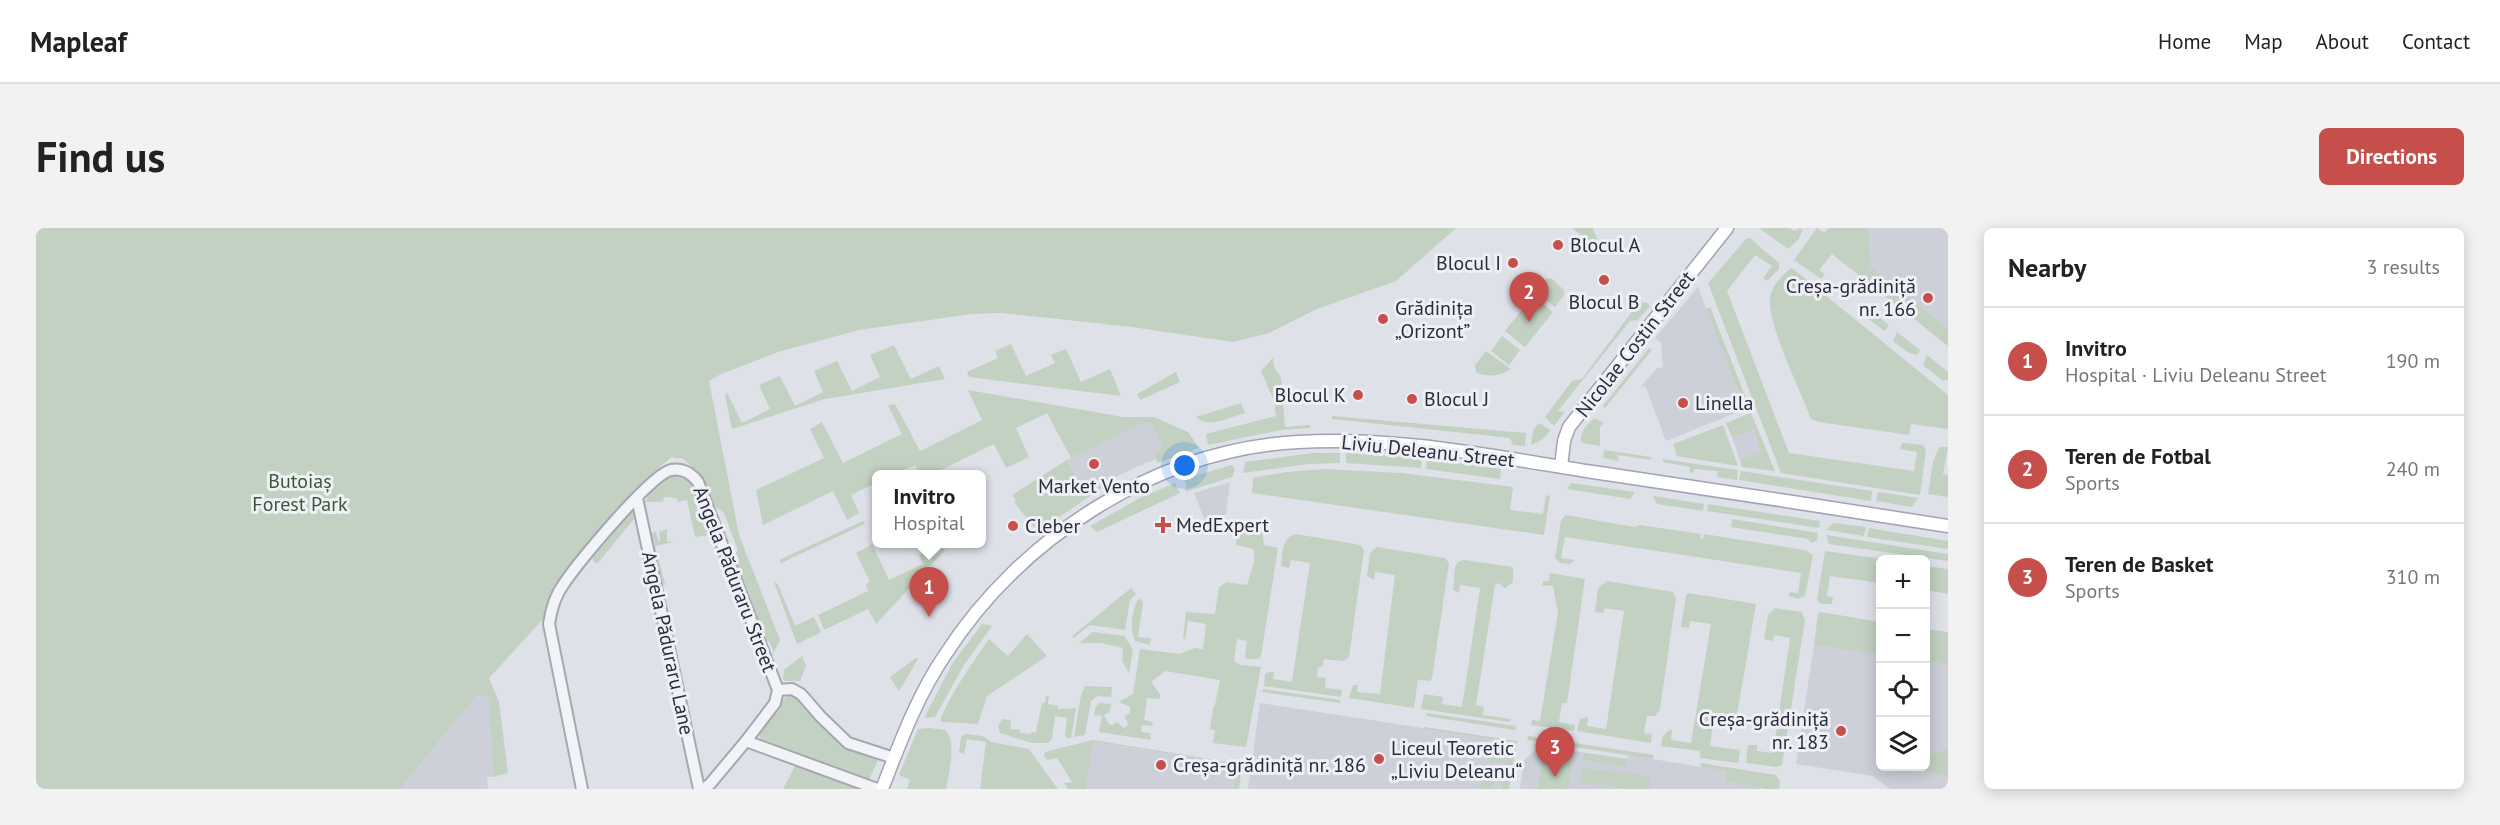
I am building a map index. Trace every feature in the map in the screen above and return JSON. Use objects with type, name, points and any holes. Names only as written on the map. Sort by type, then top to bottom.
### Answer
[{"type":"main road","name":"Nicolae Costin Street","points":[[1561,467],[1564,441],[1569,427],[1727,228]]},
{"type":"main road","name":"Liviu Deleanu Street","points":[[882,789],[921,696],[939,663],[993,592],[1026,559],[1063,530],[1116,496],[1206,459],[1241,450],[1296,442],[1353,441],[1410,445],[1948,526]]},
{"type":"street","name":"Angela Păduraru Street","points":[[582,789],[549,624],[550,614],[563,584],[637,498],[658,477],[671,470],[688,472],[698,482],[778,690],[775,703],[746,741]]},
{"type":"street","name":"Angela Păduraru Lane","points":[[637,498],[701,789],[710,784],[746,741]]},
{"type":"street","points":[[778,690],[792,689],[801,694],[820,717],[848,743],[894,758]]},
{"type":"street","points":[[746,741],[877,789]]},
{"type":"shaded area","name":"Creșa-grădiniță nr. 166","points":[[1869,228],[1948,228],[1948,329],[1870,266]]},
{"type":"shaded area","points":[[1698,287],[1745,409],[1666,441],[1645,386],[1640,388],[1657,368],[1663,367],[1661,343],[1655,338]]},
{"type":"shaded area","points":[[1154,417],[1169,454],[1134,468],[1084,493],[1067,460]]},
{"type":"shaded area","points":[[1754,430],[1763,452],[1740,460],[1732,437]]},
{"type":"shaded area","points":[[1230,482],[1226,514],[1207,526],[1194,493]]},
{"type":"shaded area","name":"Creșa-grădiniță nr. 183","points":[[1814,645],[1876,654],[1876,771],[1930,771],[1930,662],[1948,665],[1948,789],[1890,789],[1873,776],[1796,764]]},
{"type":"shaded area","points":[[477,695],[484,695],[489,700],[493,777],[487,777],[488,789],[400,789]]},
{"type":"shaded area","name":"Liceul Teoretic „Liviu Deleanu“","points":[[1260,703],[1508,741],[1501,789],[1248,789]]},
{"type":"shaded area","name":"Creșa-grădiniță nr. 186","points":[[1092,742],[1231,763],[1236,767],[1233,789],[1086,789]]},
{"type":"shaded area","points":[[1540,746],[1627,759],[1628,755],[1726,771],[1725,781],[1761,787],[1761,789],[1520,789],[1524,760]]},
{"type":"green space","name":"Butoiaș Forest Park","points":[[36,228],[1456,228],[1396,281],[1317,309],[1269,333],[1233,342],[1132,327],[1001,313],[972,314],[859,330],[778,352],[721,374],[709,381],[739,535],[780,640],[774,652],[769,641],[764,643],[732,559],[738,550],[724,513],[713,505],[701,475],[682,458],[673,458],[673,456],[641,485],[613,517],[559,584],[550,599],[545,617],[489,678],[499,702],[508,773],[493,777],[489,700],[484,695],[477,695],[400,789],[36,789]]},
{"type":"green space","points":[[1572,228],[1593,228],[1602,252]]},
{"type":"green space","points":[[1759,228],[1790,228],[1794,231],[1800,228],[1803,230],[1798,240],[1788,249]]},
{"type":"green space","points":[[1817,228],[1824,233],[1829,228],[1869,228],[1870,266],[1948,329],[1948,346],[1832,254],[1819,270],[1825,274],[1821,279],[1794,260]]},
{"type":"green space","points":[[1750,238],[1779,263],[1779,269],[1767,281],[1763,278],[1772,266],[1755,255],[1727,291],[1789,453],[1914,471],[1917,452],[1900,449],[1902,443],[1923,445],[1926,450],[1920,495],[1781,473],[1708,283],[1746,239]]},
{"type":"green space","points":[[1792,268],[1948,395],[1948,429],[1911,424],[1909,435],[1811,419],[1779,340],[1770,310],[1770,298],[1775,285]]},
{"type":"green space","points":[[1551,278],[1564,290],[1564,295],[1555,307],[1536,292],[1546,279]]},
{"type":"green space","points":[[1533,296],[1553,312],[1525,347],[1505,331]]},
{"type":"green space","points":[[1639,302],[1648,303],[1650,308],[1638,320],[1630,321],[1558,411],[1565,412],[1554,426],[1545,417],[1572,381],[1582,379]]},
{"type":"green space","points":[[1865,306],[1889,325],[1885,331],[1861,314]]},
{"type":"green space","points":[[1710,307],[1750,408],[1745,409],[1706,309]]},
{"type":"green space","points":[[1897,332],[1920,350],[1917,355],[1909,353],[1893,341]]},
{"type":"green space","points":[[1502,336],[1520,350],[1509,365],[1491,351]]},
{"type":"green space","points":[[1011,344],[1026,376],[1055,363],[1051,355],[1066,349],[1081,382],[1110,369],[1121,396],[969,377],[967,372],[998,358],[995,351]]},
{"type":"green space","points":[[894,345],[911,379],[939,366],[945,379],[825,399],[732,429],[725,395],[727,393],[742,423],[770,409],[759,385],[780,376],[795,406],[823,392],[814,371],[837,361],[852,391],[880,377],[870,355]]},
{"type":"green space","points":[[1649,348],[1652,350],[1605,408],[1603,406]]},
{"type":"green space","points":[[1486,351],[1511,369],[1494,375],[1476,372],[1475,365]]},
{"type":"green space","points":[[1927,355],[1948,372],[1948,379],[1943,381],[1923,365]]},
{"type":"green space","points":[[1273,358],[1274,367],[1281,378],[1285,427],[1310,425],[1310,428],[1281,430],[1208,445],[1206,434],[1276,416],[1274,401],[1261,371]]},
{"type":"green space","points":[[1176,372],[1180,382],[1140,400],[1137,394]]},
{"type":"green space","points":[[968,390],[1123,417],[1154,417],[1188,432],[1199,448],[1157,463],[1155,453],[1163,448],[1152,423],[1145,422],[1071,458],[1047,413],[1016,428],[1029,457],[1006,468],[994,444],[941,470],[918,470],[915,465],[903,470],[872,470],[872,485],[851,495],[859,513],[847,520],[833,491],[763,525],[756,490],[824,458],[810,429],[822,422],[843,463],[902,434],[888,405],[895,404],[920,451],[982,420]]},
{"type":"green space","points":[[1241,403],[1245,413],[1227,419],[1207,422],[1196,417]]},
{"type":"green space","points":[[1751,413],[1775,471],[1742,467],[1740,460],[1762,452],[1754,430],[1732,437],[1726,423]]},
{"type":"green space","points":[[1332,416],[1526,433],[1525,446],[1513,445],[1510,438],[1332,419]]},
{"type":"green space","points":[[1594,418],[1604,423],[1600,427],[1600,446],[1582,443],[1581,439],[1584,429]]},
{"type":"green space","points":[[1539,423],[1551,430],[1543,439],[1531,445],[1533,430]]},
{"type":"green space","points":[[1723,425],[1738,466],[1677,456],[1673,444]]},
{"type":"green space","points":[[1939,447],[1948,447],[1943,474],[1948,475],[1948,497],[1928,494],[1933,462]]},
{"type":"green space","points":[[1604,450],[1651,457],[1652,460],[1617,455],[1619,461],[1603,458]]},
{"type":"green space","points":[[1313,453],[1340,453],[1340,463],[1309,464],[1243,473],[1245,462]]},
{"type":"green space","points":[[1346,453],[1422,458],[1421,468],[1346,463]]},
{"type":"green space","points":[[1427,459],[1501,469],[1500,479],[1426,469]]},
{"type":"green space","points":[[1662,459],[1738,470],[1737,480],[1717,477],[1718,471],[1694,469],[1693,473],[1690,472],[1690,467],[1663,462]]},
{"type":"green space","points":[[1067,460],[1084,493],[1101,485],[1103,487],[1038,532],[1014,502],[1016,500],[1012,495]]},
{"type":"green space","points":[[1232,465],[1235,470],[1232,477],[1185,492],[1184,479]]},
{"type":"green space","points":[[1324,469],[1401,473],[1513,487],[1510,510],[1543,514],[1546,495],[1550,496],[1544,535],[1252,493],[1253,479],[1256,477]]},
{"type":"green space","points":[[1741,471],[1872,491],[1871,501],[1739,480]]},
{"type":"green space","points":[[669,475],[685,477],[694,484],[722,560],[719,559],[711,535],[695,537],[687,500],[678,502],[677,498],[664,497],[663,502],[645,502],[650,491]]},
{"type":"green space","points":[[1175,483],[1180,493],[1097,532],[1090,526],[1140,498]]},
{"type":"green space","points":[[1571,483],[1635,492],[1630,499],[1567,489]]},
{"type":"green space","points":[[1878,492],[1918,498],[1912,507],[1876,501]]},
{"type":"green space","points":[[1653,496],[1704,504],[1703,511],[1657,504]]},
{"type":"green space","points":[[1708,504],[1820,521],[1819,528],[1707,511]]},
{"type":"green space","points":[[631,512],[634,512],[639,519],[634,519],[597,564],[592,559]]},
{"type":"green space","points":[[1565,515],[1635,527],[1640,525],[1701,534],[1700,538],[1703,539],[1704,534],[1805,550],[1813,555],[1805,596],[1798,599],[1789,596],[1789,592],[1798,593],[1801,573],[1565,537],[1561,558],[1575,560],[1570,564],[1560,563],[1555,558],[1561,521]]},
{"type":"green space","points":[[1732,519],[1818,533],[1817,541],[1811,543],[1808,539],[1731,527]]},
{"type":"green space","points":[[1238,520],[1262,527],[1264,545],[1278,548],[1261,656],[1258,659],[1247,659],[1245,657],[1247,641],[1237,639],[1234,661],[1240,665],[1261,667],[1246,747],[1213,743],[1215,730],[1210,729],[1220,680],[1165,671],[1151,682],[1160,694],[1160,699],[1147,698],[1144,720],[1153,722],[1152,726],[1142,725],[1141,732],[1150,733],[1151,740],[1099,732],[1102,716],[1094,715],[1096,706],[1100,703],[1111,704],[1110,712],[1104,715],[1109,724],[1117,722],[1124,728],[1128,725],[1125,716],[1130,713],[1130,707],[1119,702],[1133,694],[1140,649],[1180,654],[1195,648],[1203,649],[1206,624],[1188,621],[1185,639],[1183,638],[1186,612],[1215,614],[1219,587],[1227,582],[1247,585],[1254,562],[1254,549],[1236,545]]},
{"type":"green space","points":[[863,521],[865,524],[781,563],[779,560]]},
{"type":"green space","points":[[1833,523],[1866,527],[1864,536],[1827,530]]},
{"type":"green space","points":[[1869,528],[1948,541],[1948,549],[1867,537]]},
{"type":"green space","points":[[667,529],[667,541],[673,542],[655,546],[665,584],[663,586],[651,533],[656,532],[658,541],[660,541],[659,532]]},
{"type":"green space","points":[[1296,534],[1360,545],[1364,550],[1349,657],[1344,661],[1324,659],[1322,667],[1318,667],[1317,677],[1326,678],[1325,688],[1342,690],[1341,697],[1264,686],[1265,674],[1269,672],[1274,672],[1273,679],[1292,682],[1310,563],[1291,560],[1289,568],[1281,566],[1285,542]]},
{"type":"green space","points":[[1826,535],[1948,554],[1948,561],[1930,558],[1930,555],[1906,555],[1829,544]]},
{"type":"green space","points":[[872,544],[889,580],[923,564],[919,555],[932,548],[945,550],[876,624],[868,609],[824,630],[818,615],[868,591],[866,584],[870,582],[856,553]]},
{"type":"green space","points":[[1377,547],[1445,558],[1449,563],[1432,678],[1430,681],[1418,680],[1414,708],[1349,698],[1353,685],[1358,685],[1357,692],[1380,694],[1395,575],[1375,572],[1374,580],[1367,576],[1370,553]]},
{"type":"green space","points":[[1825,551],[1876,558],[1876,582],[1830,576],[1827,596],[1833,598],[1832,604],[1821,604],[1817,600]]},
{"type":"green space","points":[[1464,560],[1513,567],[1513,582],[1505,588],[1499,583],[1495,585],[1476,705],[1484,707],[1483,715],[1510,719],[1510,722],[1421,709],[1424,694],[1443,697],[1442,704],[1462,707],[1480,588],[1460,585],[1459,593],[1453,590],[1455,567],[1458,562]]},
{"type":"green space","points":[[1930,567],[1948,569],[1948,594],[1930,591]]},
{"type":"green space","points":[[1550,573],[1585,579],[1567,703],[1562,703],[1559,722],[1575,725],[1574,731],[1531,725],[1532,720],[1540,721],[1558,613],[1553,586],[1542,585],[1543,581],[1549,581]]},
{"type":"green space","points":[[1607,581],[1673,592],[1676,598],[1660,709],[1655,716],[1647,716],[1644,733],[1652,734],[1651,743],[1577,731],[1580,719],[1588,717],[1587,726],[1606,729],[1624,611],[1605,608],[1603,613],[1595,612],[1598,588]]},
{"type":"green space","points":[[774,582],[778,584],[795,626],[814,617],[821,632],[797,644]]},
{"type":"green space","points":[[1131,588],[1136,594],[1130,600],[1125,630],[1090,625],[1074,638],[1072,636]]},
{"type":"green space","points":[[1688,593],[1756,604],[1737,715],[1728,714],[1726,724],[1713,723],[1710,746],[1740,750],[1738,763],[1700,758],[1700,751],[1661,746],[1663,736],[1669,730],[1672,730],[1671,740],[1691,743],[1711,624],[1690,621],[1689,628],[1681,627]]},
{"type":"green space","points":[[1139,598],[1143,603],[1138,637],[1151,638],[1150,645],[1135,641],[1133,636],[1132,619]]},
{"type":"green space","points":[[1775,608],[1802,612],[1805,620],[1782,765],[1776,767],[1746,763],[1748,745],[1757,745],[1757,751],[1773,753],[1790,638],[1774,635],[1773,641],[1764,639],[1768,615]]},
{"type":"green space","points":[[1818,613],[1876,621],[1876,654],[1814,645]]},
{"type":"green space","points":[[982,624],[992,626],[964,665],[935,717],[924,718],[952,664]]},
{"type":"green space","points":[[1930,630],[1948,632],[1948,665],[1930,662]]},
{"type":"green space","points":[[1093,632],[1125,636],[1133,650],[1129,673],[1122,661],[1123,648],[1101,643],[1079,643]]},
{"type":"green space","points":[[1027,634],[1047,656],[987,696],[978,724],[942,722],[940,720],[951,698],[989,639],[1008,656]]},
{"type":"green space","points":[[802,656],[806,666],[800,681],[785,681],[784,670]]},
{"type":"green space","points":[[916,658],[918,659],[899,691],[890,677]]},
{"type":"green space","points":[[1085,686],[1112,687],[1111,697],[1097,696],[1091,701],[1085,735],[1074,737],[1081,695]]},
{"type":"green space","points":[[1263,689],[1340,700],[1340,703],[1262,692]]},
{"type":"green space","points":[[790,694],[846,748],[878,760],[868,782],[762,741],[759,732]]},
{"type":"green space","points":[[1046,696],[1049,696],[1048,704],[1058,706],[1058,709],[1076,708],[1071,738],[1065,735],[1067,718],[1055,716],[1052,739],[1048,743],[1032,743],[1000,733],[998,727],[1002,719],[1011,720],[1010,729],[1020,730],[1020,733],[1036,732],[1042,703],[1045,703]]},
{"type":"green space","points":[[1427,713],[1516,726],[1515,730],[1426,716]]},
{"type":"green space","points":[[1424,727],[1517,741],[1509,789],[1501,789],[1508,741],[1424,729]]},
{"type":"green space","points":[[918,729],[945,730],[951,741],[946,789],[907,789],[910,780],[899,775]]},
{"type":"green space","points":[[965,734],[983,736],[991,742],[1029,749],[1058,789],[980,789],[986,742],[967,739],[964,754],[959,752],[961,737]]},
{"type":"green space","points":[[1528,736],[1654,755],[1653,759],[1527,740]]},
{"type":"green space","points":[[1093,740],[1234,763],[1240,775],[1239,789],[1233,789],[1236,768],[1231,763],[1093,742],[1086,789],[1068,789],[1064,783],[1072,782],[1057,758],[1047,760],[1044,756],[1045,752]]},
{"type":"green space","points":[[1490,742],[1506,745],[1503,763],[1488,761]]},
{"type":"green space","points":[[1948,749],[1948,776],[1926,772],[1930,771],[1930,756]]},
{"type":"green space","points":[[1584,753],[1627,759],[1626,767],[1583,760]]},
{"type":"green space","points":[[1542,759],[1572,764],[1568,789],[1538,789]]},
{"type":"green space","points":[[1701,763],[1776,775],[1780,781],[1779,789],[1725,781],[1726,771],[1701,767]]},
{"type":"green space","points":[[796,764],[864,789],[783,789]]},
{"type":"green space","points":[[1582,768],[1630,773],[1651,778],[1649,789],[1627,789],[1580,782]]},
{"type":"green space","points":[[1482,769],[1495,771],[1493,789],[1479,789]]},
{"type":"place","name":"Blocul A","points":[[1558,245]]},
{"type":"place","name":"Blocul I","points":[[1513,263]]},
{"type":"place","name":"Blocul B","points":[[1604,280]]},
{"type":"place","name":"Creșa-grădiniță nr. 166","points":[[1928,298]]},
{"type":"place","name":"Grădinița „Orizont”","points":[[1383,319]]},
{"type":"place","name":"Teren de Fotbal","points":[[1529,322]]},
{"type":"place","name":"Blocul K","points":[[1358,395]]},
{"type":"place","name":"Blocul J","points":[[1412,399]]},
{"type":"place","name":"Linella","points":[[1683,403]]},
{"type":"place","name":"Market Vento","points":[[1094,464]]},
{"type":"place","name":"MedExpert","points":[[1163,525]]},
{"type":"place","name":"Cleber","points":[[1013,526]]},
{"type":"place","name":"Invitro","points":[[929,617]]},
{"type":"place","name":"Creșa-grădiniță nr. 183","points":[[1841,731]]},
{"type":"place","name":"Liceul Teoretic „Liviu Deleanu“","points":[[1379,759]]},
{"type":"place","name":"Creșa-grădiniță nr. 186","points":[[1161,765]]},
{"type":"place","name":"Teren de Basket","points":[[1555,777]]}]
